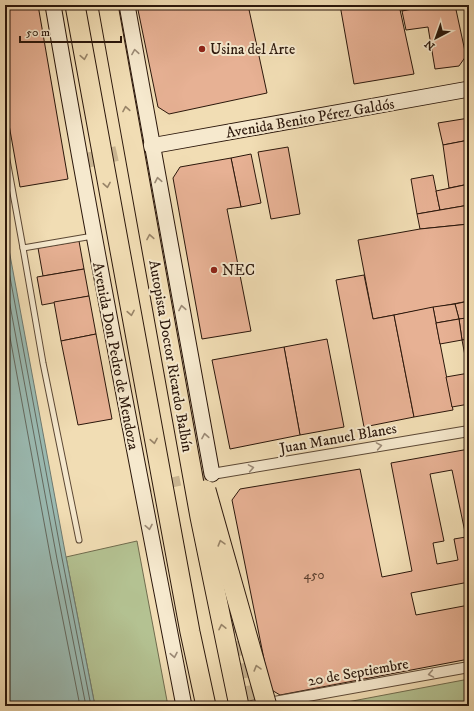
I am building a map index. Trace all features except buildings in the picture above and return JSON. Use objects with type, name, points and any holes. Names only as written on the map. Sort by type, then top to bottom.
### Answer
[{"type":"highway","name":"Autopista Doctor Ricardo Balbín","points":[[75,5],[164,496],[206,706]]},
{"type":"highway","name":"Autopista Doctor Ricardo Balbín","points":[[108,5],[200,517],[239,706]]},
{"type":"highway","points":[[176,385],[267,706]]},
{"type":"main road","name":"Avenida Don Pedro de Mendoza","points":[[53,5],[141,489],[184,706]]},
{"type":"main road","points":[[128,5],[151,146],[168,229],[212,474]]},
{"type":"main road","name":"Avenida Benito Pérez Galdós","points":[[151,146],[469,89]]},
{"type":"street","name":"Juan Manuel Blanes","points":[[212,474],[469,431]]},
{"type":"street","name":"20 de Septiembre","points":[[252,706],[469,667]]},
{"type":"lane","points":[[5,149],[43,363],[79,540]]},
{"type":"lane","points":[[23,248],[94,236]]},
{"type":"green space","points":[[137,541],[168,706],[95,706],[66,557]]},
{"type":"green space","points":[[469,679],[469,706],[326,706]]},
{"type":"water","points":[[5,228],[66,557],[95,706],[5,706]]},
{"type":"tunnel","points":[[80,162],[145,147]]},
{"type":"tunnel","points":[[141,489],[212,474]]},
{"type":"tunnel","points":[[235,618],[250,706]]},
{"type":"place","name":"Usina del Arte","points":[[202,49]]},
{"type":"place","name":"NEC","points":[[214,270]]}]
